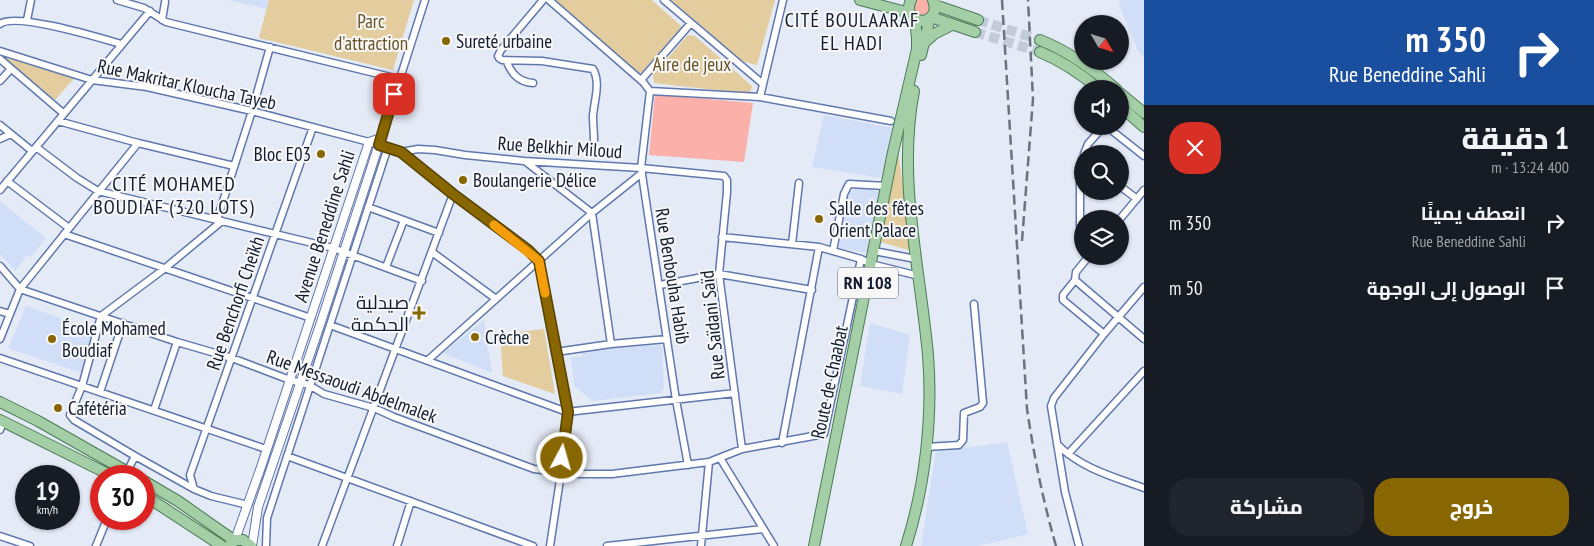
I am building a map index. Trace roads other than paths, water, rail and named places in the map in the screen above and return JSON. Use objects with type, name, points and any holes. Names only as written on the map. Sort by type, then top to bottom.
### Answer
[{"type":"main road","points":[[860,0],[913,16],[923,21],[931,17],[934,11],[934,2],[978,20]]},
{"type":"main road","name":"Route de Chaabat","points":[[814,546],[886,186],[916,49],[917,38],[913,16],[908,6],[911,0]]},
{"type":"main road","points":[[931,17],[975,32]]},
{"type":"main road","name":"RN 108","points":[[906,546],[916,511],[926,447],[929,393],[928,356],[909,194],[908,140],[913,95],[931,17]]},
{"type":"main road","points":[[924,43],[952,25]]},
{"type":"main road","points":[[1040,40],[1058,48],[1105,80]]},
{"type":"main road","points":[[1040,52],[1058,60],[1088,80]]},
{"type":"main road","points":[[1129,100],[1144,113]]},
{"type":"main road","points":[[1129,114],[1144,127]]},
{"type":"main road","points":[[0,402],[38,421],[112,465]]},
{"type":"main road","points":[[1,424],[90,466]]},
{"type":"main road","points":[[155,487],[178,501],[233,542],[243,540],[252,546]]},
{"type":"main road","points":[[155,502],[222,546]]},
{"type":"street","points":[[27,20],[31,0]]},
{"type":"street","points":[[117,0],[139,6],[162,20],[174,24],[399,79]]},
{"type":"street","points":[[425,0],[380,141],[388,147],[401,152],[528,250],[539,261],[568,412],[550,546]]},
{"type":"street","points":[[543,0],[498,56],[506,60],[542,61],[593,69],[596,75],[597,87],[593,117],[594,140]]},
{"type":"street","points":[[549,0],[641,80],[650,91],[760,98],[891,121]]},
{"type":"street","points":[[664,0],[763,84]]},
{"type":"street","points":[[760,98],[783,0]]},
{"type":"street","points":[[162,20],[165,2]]},
{"type":"street","points":[[0,190],[121,44],[150,12]]},
{"type":"street","points":[[0,24],[8,20],[27,20],[121,44]]},
{"type":"street","points":[[641,80],[691,23]]},
{"type":"street","points":[[248,505],[211,496],[194,489],[74,420],[70,415],[82,386],[101,316],[164,269],[220,220],[234,166],[270,47]]},
{"type":"street","name":"Rue Makritar Kloucha Tayeb","points":[[0,51],[92,80],[147,87],[252,111],[369,142]]},
{"type":"street","points":[[0,59],[10,70],[63,113]]},
{"type":"street","points":[[506,60],[509,69],[514,75],[526,82],[533,83]]},
{"type":"street","points":[[0,81],[10,70]]},
{"type":"street","name":"Rue Benbouha Habib","points":[[650,91],[642,170],[676,400],[688,465]]},
{"type":"street","points":[[58,121],[234,166]]},
{"type":"street","points":[[0,125],[77,178],[98,190],[344,251],[422,281]]},
{"type":"street","points":[[1088,145],[1096,134],[1106,126],[1144,156]]},
{"type":"street","name":"Rue Benchorfi Cheïkh","points":[[194,489],[190,475],[312,127]]},
{"type":"street","points":[[0,139],[11,134]]},
{"type":"street","name":"Avenue Beneddine Sahli","points":[[233,542],[248,505],[369,142],[380,141],[258,507],[252,546]]},
{"type":"street","points":[[0,339],[20,289],[98,190],[138,143]]},
{"type":"street","name":"Avenue Beneddine Sahli","points":[[266,546],[266,518],[388,147]]},
{"type":"street","name":"Rue Belkhir Miloud","points":[[401,152],[418,149],[435,150],[524,161],[718,174]]},
{"type":"street","points":[[524,161],[592,213],[611,344]]},
{"type":"street","points":[[428,360],[642,170]]},
{"type":"street","name":"Rue Saïdani Saïd","points":[[718,174],[724,176],[727,180],[719,274],[742,449]]},
{"type":"street","points":[[7,181],[67,231],[164,269],[311,318]]},
{"type":"street","points":[[792,244],[799,183]]},
{"type":"street","points":[[833,251],[844,194],[849,184],[886,186]]},
{"type":"street","points":[[1128,210],[1144,190]]},
{"type":"street","points":[[1129,193],[1137,199]]},
{"type":"street","points":[[322,546],[453,194]]},
{"type":"street","points":[[368,207],[439,233]]},
{"type":"street","points":[[386,267],[404,220]]},
{"type":"street","points":[[722,237],[819,247],[861,259],[871,264],[919,276]]},
{"type":"street","points":[[782,443],[819,247]]},
{"type":"street","points":[[874,251],[916,259]]},
{"type":"street","points":[[432,252],[496,299]]},
{"type":"street","name":"Rue Messaoudi Abdelmalek","points":[[20,289],[177,342],[232,358],[290,380],[309,385],[324,394],[374,408],[534,469],[561,473],[612,474],[709,462],[742,449],[824,434],[861,259]]},
{"type":"street","points":[[1082,265],[1076,272],[1075,280],[1063,295],[1063,300],[1104,334]]},
{"type":"street","points":[[0,266],[20,289]]},
{"type":"street","points":[[660,284],[719,274],[812,290]]},
{"type":"street","points":[[1075,280],[1144,339]]},
{"type":"street","points":[[1079,546],[1065,492],[1051,406],[1054,398],[1104,334],[1144,287]]},
{"type":"street","points":[[926,447],[961,443],[964,413],[980,407],[983,403],[974,304]]},
{"type":"street","points":[[0,311],[10,314]]},
{"type":"street","points":[[100,392],[123,323]]},
{"type":"street","points":[[330,325],[568,412],[735,393]]},
{"type":"street","points":[[556,352],[611,344],[667,339]]},
{"type":"street","points":[[154,410],[177,342]]},
{"type":"street","points":[[0,358],[266,449]]},
{"type":"street","points":[[1068,454],[1144,371]]},
{"type":"street","points":[[1056,443],[1068,454],[1093,469],[1144,488]]},
{"type":"street","points":[[132,465],[135,456]]},
{"type":"street","points":[[287,456],[533,546]]},
{"type":"street","points":[[720,458],[774,546]]},
{"type":"street","points":[[701,546],[709,462]]},
{"type":"street","points":[[397,546],[411,501]]},
{"type":"street","points":[[607,546],[763,529]]},
{"type":"street","points":[[96,546],[103,530]]},
{"type":"street","points":[[0,536],[22,545],[30,546]]},
{"type":"street","points":[[259,546],[265,537]]},
{"type":"tunnel","points":[[978,20],[1040,40]]},
{"type":"tunnel","points":[[975,32],[1040,52]]},
{"type":"railway","points":[[1002,0],[1027,409],[1039,478],[1056,546]]},
{"type":"railway","points":[[1022,241],[1033,99],[1028,0]]},
{"type":"place","name":"Sureté urbaine","points":[[446,41]]},
{"type":"place","name":"Bloc E03","points":[[321,154]]},
{"type":"place","name":"Boulangerie Délice","points":[[463,180]]},
{"type":"place","name":"Salle des fêtes Orient Palace","points":[[819,219]]},
{"type":"place","name":"صيدلية الحكمة","points":[[419,313]]},
{"type":"place","name":"Crèche","points":[[475,337]]},
{"type":"place","name":"École Mohamed Boudiaf","points":[[52,339]]},
{"type":"place","name":"Cafétéria","points":[[58,408]]},
{"type":"district","name":"CITÉ BOULAARAF EL HADI","points":[[852,32]]},
{"type":"district","name":"CITÉ MOHAMED BOUDIAF (320 LOTS)","points":[[174,196]]},
{"type":"park label","name":"Parc d'attraction","points":[[371,32]]},
{"type":"park label","name":"Aire de jeux","points":[[692,64]]}]
